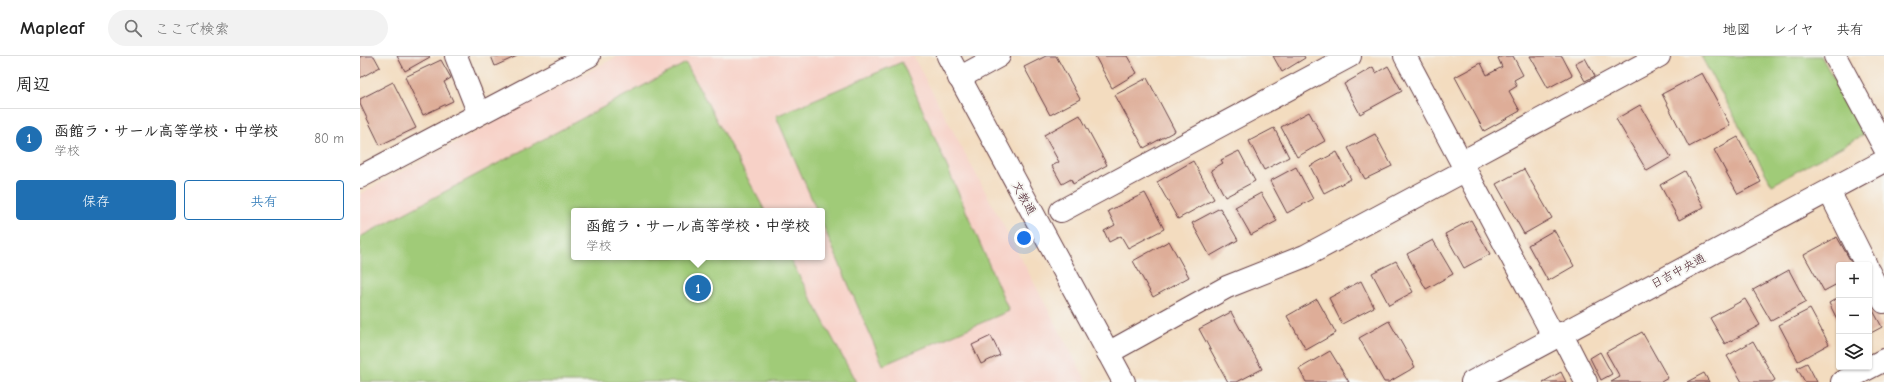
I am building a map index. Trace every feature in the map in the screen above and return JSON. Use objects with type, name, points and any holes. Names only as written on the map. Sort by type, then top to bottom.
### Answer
[{"type":"street","points":[[456,56],[478,114]]},
{"type":"street","points":[[360,177],[590,56]]},
{"type":"street","name":"文教通","points":[[948,56],[1124,382]]},
{"type":"street","points":[[959,78],[999,56]]},
{"type":"street","points":[[1062,211],[1350,56]]},
{"type":"street","points":[[1405,56],[1464,166],[1558,335],[1586,382]]},
{"type":"street","points":[[1108,353],[1227,287],[1305,256],[1659,56]]},
{"type":"street","points":[[1834,56],[1884,147]]},
{"type":"street","name":"日吉中央通","points":[[1472,382],[1884,161]]},
{"type":"street","points":[[1829,190],[1865,262]]},
{"type":"street","points":[[1872,278],[1884,302]]},
{"type":"street","points":[[1842,382],[1884,360]]},
{"type":"shaded area","points":[[618,56],[913,56],[1087,382],[360,382],[360,194]]},
{"type":"green space","points":[[1701,56],[1821,56],[1865,134],[1772,185]]},
{"type":"green space","points":[[902,62],[1009,311],[883,365],[825,230],[825,208],[816,208],[776,116]]},
{"type":"green space","points":[[686,63],[763,208],[571,208],[571,260],[791,260],[856,382],[360,382],[360,237]]},
{"type":"building","points":[[360,56],[374,56],[380,67],[360,78]]},
{"type":"building","points":[[397,56],[429,56],[430,57],[405,71]]},
{"type":"building","points":[[491,56],[517,56],[495,66]]},
{"type":"building","points":[[1046,56],[1056,56],[1080,99],[1050,115],[1024,67]]},
{"type":"building","points":[[1095,56],[1127,56],[1137,73],[1112,88]]},
{"type":"building","points":[[1273,56],[1304,56],[1305,58],[1282,72]]},
{"type":"building","points":[[1503,56],[1513,56],[1523,75],[1514,80],[1517,86],[1509,91],[1520,111],[1484,131],[1455,77],[1481,63],[1487,75],[1502,67],[1498,58]]},
{"type":"building","points":[[1530,56],[1562,56],[1572,75],[1548,88]]},
{"type":"building","points":[[1585,58],[1595,76],[1585,81],[1575,63]]},
{"type":"building","points":[[441,60],[451,78],[444,82],[453,101],[423,115],[405,77]]},
{"type":"building","points":[[1388,66],[1402,91],[1360,114],[1344,84],[1373,67],[1376,73]]},
{"type":"building","points":[[1702,73],[1730,125],[1689,147],[1662,94]]},
{"type":"building","points":[[1147,78],[1175,131],[1144,148],[1115,95]]},
{"type":"building","points":[[393,82],[416,128],[380,145],[360,104],[360,99]]},
{"type":"building","points":[[1640,105],[1671,157],[1647,171],[1616,119]]},
{"type":"building","points":[[1309,112],[1325,141],[1297,157],[1281,127]]},
{"type":"building","points":[[1080,115],[1107,165],[1073,184],[1071,179],[1062,184],[1052,166],[1059,162],[1044,135]]},
{"type":"building","points":[[1274,128],[1289,157],[1264,170],[1249,141]]},
{"type":"building","points":[[1375,134],[1392,166],[1365,179],[1348,148]]},
{"type":"building","points":[[1738,137],[1761,182],[1738,194],[1714,150]]},
{"type":"building","points":[[1239,151],[1255,181],[1225,197],[1211,170],[1223,163],[1221,160]]},
{"type":"building","points":[[1337,152],[1351,179],[1324,193],[1310,166]]},
{"type":"building","points":[[1193,161],[1214,199],[1178,219],[1157,182]]},
{"type":"building","points":[[1296,167],[1313,199],[1287,213],[1270,181]]},
{"type":"building","points":[[1524,169],[1552,218],[1524,234],[1496,184]]},
{"type":"building","points":[[1685,171],[1704,207],[1679,220],[1660,185]]},
{"type":"building","points":[[1145,193],[1164,229],[1128,248],[1121,236],[1109,242],[1104,231],[1115,225],[1108,211]]},
{"type":"building","points":[[1261,193],[1277,221],[1251,235],[1235,207]]},
{"type":"building","points":[[1220,208],[1238,240],[1210,256],[1192,223]]},
{"type":"building","points":[[1471,220],[1490,254],[1464,268],[1445,234]]},
{"type":"building","points":[[1554,230],[1574,266],[1548,281],[1528,245]]},
{"type":"building","points":[[1837,237],[1851,262],[1836,262],[1836,285],[1824,291],[1804,255]]},
{"type":"building","points":[[1433,240],[1453,274],[1426,289],[1407,254]]},
{"type":"building","points":[[1169,241],[1189,277],[1153,297],[1133,261]]},
{"type":"building","points":[[1396,261],[1413,292],[1389,305],[1372,273]]},
{"type":"building","points":[[1789,270],[1806,302],[1771,321],[1753,290]]},
{"type":"building","points":[[1361,281],[1374,307],[1342,324],[1329,298]]},
{"type":"building","points":[[1317,299],[1336,333],[1306,350],[1287,316]]},
{"type":"building","points":[[1745,299],[1760,325],[1725,344],[1710,318]]},
{"type":"building","points":[[1836,299],[1836,317],[1829,303]]},
{"type":"building","points":[[1810,309],[1829,344],[1798,361],[1779,325]]},
{"type":"building","points":[[1872,309],[1882,327],[1872,332]]},
{"type":"building","points":[[1231,312],[1262,369],[1237,382],[1228,382],[1199,329]]},
{"type":"building","points":[[1389,321],[1415,367],[1389,382],[1384,382],[1359,338]]},
{"type":"building","points":[[1642,332],[1668,378],[1661,382],[1611,382],[1620,377],[1606,352]]},
{"type":"building","points":[[991,336],[1000,355],[981,364],[972,345]]},
{"type":"building","points":[[1753,341],[1775,380],[1772,382],[1742,382],[1727,356]]},
{"type":"building","points":[[1330,351],[1349,382],[1306,382],[1299,369]]},
{"type":"building","points":[[1600,352],[1612,374],[1601,380],[1590,358]]},
{"type":"building","points":[[1807,363],[1817,382],[1805,382],[1797,368]]},
{"type":"building","points":[[1561,372],[1566,382],[1543,382]]},
{"type":"building","points":[[1704,373],[1709,382],[1687,382]]},
{"type":"place","name":"函館ラ・サール高等学校・中学校","points":[[698,288]]}]
